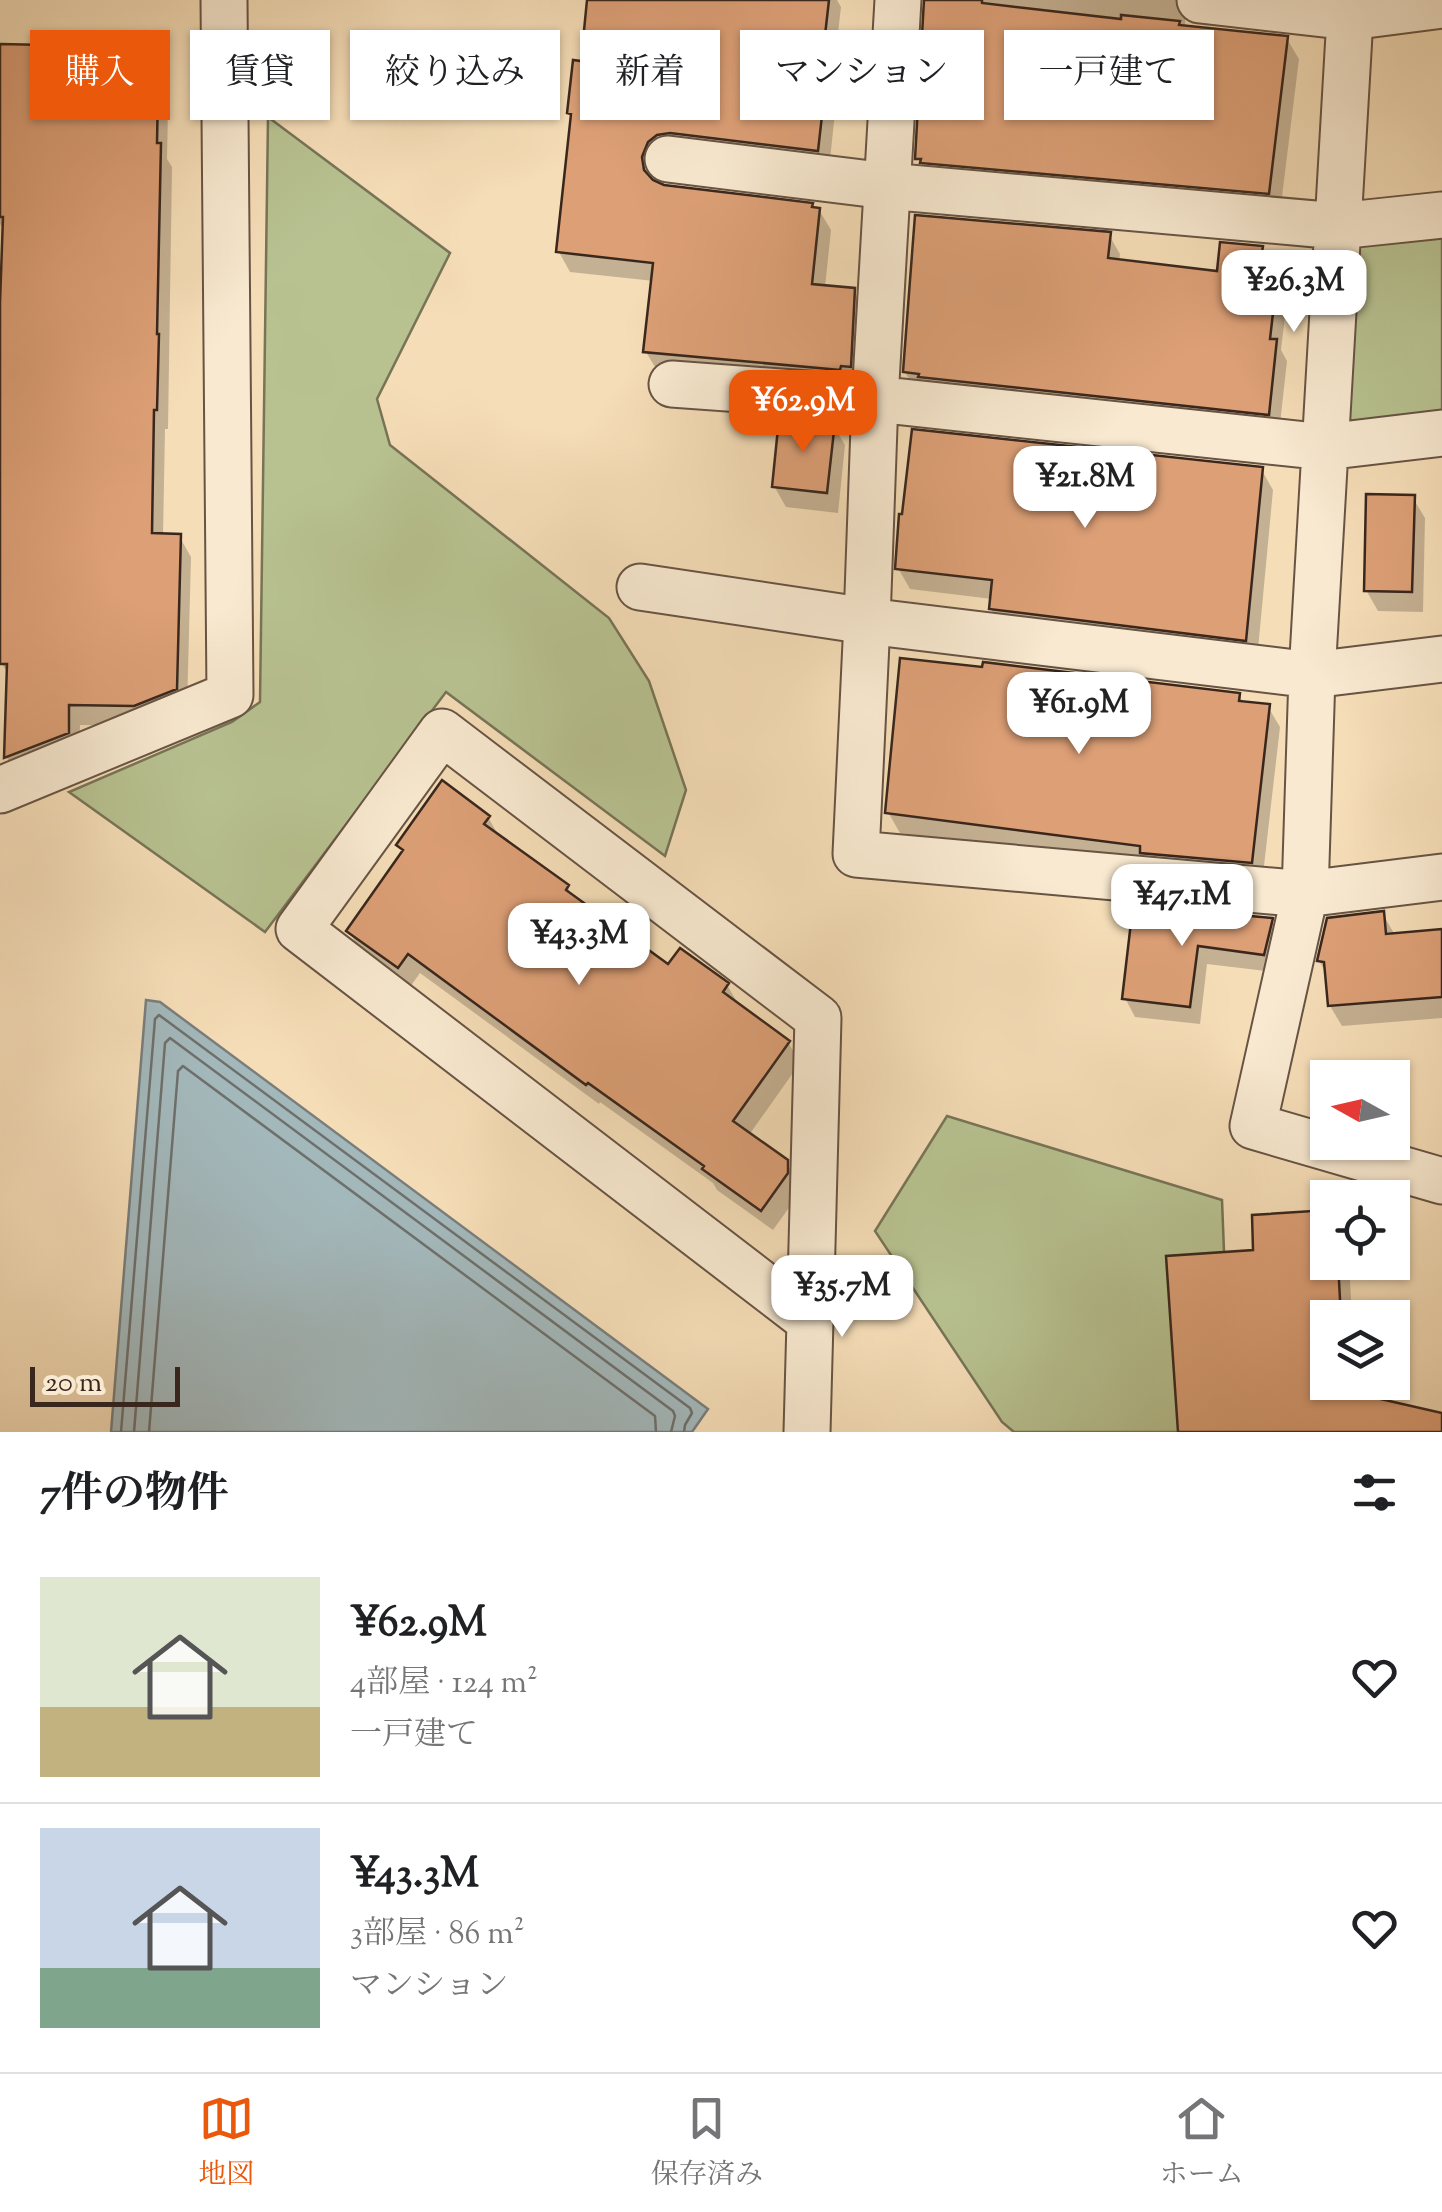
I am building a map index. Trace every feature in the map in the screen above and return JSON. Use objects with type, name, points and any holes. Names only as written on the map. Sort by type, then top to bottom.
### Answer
[{"type":"street","points":[[0,790],[230,695],[224,0]]},
{"type":"street","points":[[898,0],[875,399],[856,854],[1305,894],[1442,877]]},
{"type":"street","points":[[1200,0],[1350,8],[1442,5]]},
{"type":"street","points":[[1350,8],[1312,674],[1305,894],[1253,1126],[1442,1180]]},
{"type":"street","points":[[668,159],[887,186],[1338,226],[1442,216]]},
{"type":"street","points":[[672,384],[875,399],[1325,447],[1442,433]]},
{"type":"street","points":[[640,588],[867,621],[1312,674],[1442,659]]},
{"type":"street","points":[[808,1432],[818,1018],[442,732],[298,929],[810,1321]]},
{"type":"green space","points":[[268,120],[272,120],[450,253],[377,399],[390,445],[609,618],[649,681],[686,790],[665,856],[446,692],[265,932],[69,792],[232,722],[260,702]]},
{"type":"green space","points":[[1442,223],[1442,425],[1335,439],[1345,234]]},
{"type":"green space","points":[[947,1116],[1222,1200],[1231,1432],[1014,1432],[1002,1422],[875,1231]]},
{"type":"water","points":[[146,1000],[160,1002],[708,1409],[692,1432],[111,1432]]},
{"type":"building","points":[[587,0],[829,0],[826,30],[740,30],[740,120],[821,120],[818,151],[670,133],[657,135],[648,142],[642,157],[644,170],[664,185],[813,203],[812,207],[820,208],[812,284],[855,288],[851,367],[841,366],[840,370],[643,352],[653,263],[556,252],[573,60],[580,61],[580,120],[720,120],[720,30],[584,30]]},
{"type":"building","points":[[924,0],[982,0],[1288,36],[1269,194],[920,163],[921,159],[915,159],[917,120],[984,120],[984,30],[922,30]]},
{"type":"building","points":[[0,44],[30,45],[30,120],[157,120],[157,143],[161,143],[159,334],[152,533],[181,534],[177,689],[134,706],[69,705],[69,733],[4,758],[7,664],[0,664]]},
{"type":"building","points":[[915,215],[1111,232],[1108,258],[1217,271],[1220,242],[1263,246],[1261,259],[1279,261],[1270,339],[1277,339],[1269,415],[918,377],[919,374],[903,372]]},
{"type":"building","points":[[779,418],[835,422],[827,493],[772,487]]},
{"type":"building","points":[[912,429],[1263,467],[1246,641],[989,609],[992,580],[895,569]]},
{"type":"building","points":[[1366,494],[1415,495],[1412,592],[1364,591]]},
{"type":"building","points":[[900,658],[982,667],[983,662],[1240,693],[1239,701],[1270,704],[1252,863],[1140,853],[1140,846],[885,813]]},
{"type":"building","points":[[442,780],[490,816],[484,824],[569,885],[566,890],[668,964],[680,948],[729,983],[723,992],[790,1041],[733,1121],[788,1160],[788,1173],[761,1211],[408,954],[398,968],[346,931],[403,850],[396,845]]},
{"type":"building","points":[[1133,905],[1273,918],[1264,955],[1198,946],[1190,1007],[1122,999]]},
{"type":"building","points":[[1384,911],[1386,934],[1442,929],[1442,997],[1328,1006],[1324,962],[1317,961],[1327,918]]},
{"type":"building","points":[[1310,1211],[1310,1280],[1339,1280],[1340,1300],[1310,1300],[1310,1400],[1385,1400],[1442,1413],[1442,1432],[1178,1432],[1166,1256],[1253,1250],[1252,1215]]}]
